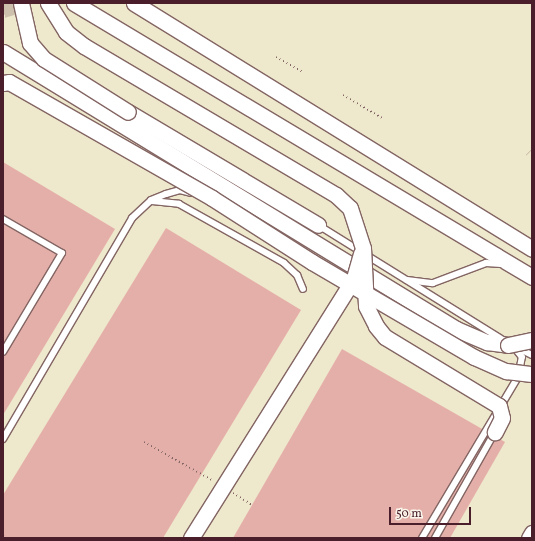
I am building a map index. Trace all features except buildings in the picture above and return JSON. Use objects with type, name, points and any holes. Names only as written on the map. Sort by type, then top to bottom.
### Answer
[{"type":"street","points":[[21,3],[30,43],[44,59],[128,112],[318,225]]},
{"type":"street","points":[[48,3],[66,32],[84,46],[336,195],[350,208],[363,248],[366,306],[376,326],[385,337],[499,406],[502,418],[496,432]]},
{"type":"street","points":[[74,3],[532,277]]},
{"type":"street","points":[[134,3],[532,249]]},
{"type":"street","points":[[6,55],[205,178],[372,277],[456,329],[487,342],[508,345],[532,340]]},
{"type":"street","points":[[3,83],[9,82],[212,198],[312,262],[474,357],[506,371],[532,374]]},
{"type":"street","points":[[205,178],[318,225]]},
{"type":"street","points":[[191,538],[354,278],[363,248]]},
{"type":"street","points":[[529,538],[532,533]]},
{"type":"lane","points":[[3,439],[132,218],[151,200],[180,190],[212,198]]},
{"type":"lane","points":[[151,200],[179,204],[264,251],[297,275],[303,289]]},
{"type":"lane","points":[[3,219],[62,253],[3,352]]},
{"type":"lane","points":[[318,225],[401,279],[532,355]]},
{"type":"lane","points":[[401,279],[433,283],[486,263],[513,266]]},
{"type":"lane","points":[[422,538],[478,440],[518,377],[523,364],[516,347]]},
{"type":"lane","points":[[435,538],[496,432]]},
{"type":"path","points":[[276,57],[303,72]]},
{"type":"path","points":[[344,95],[382,118]]},
{"type":"path","points":[[144,442],[202,474]]},
{"type":"tunnel","points":[[3,10],[26,3]]}]
